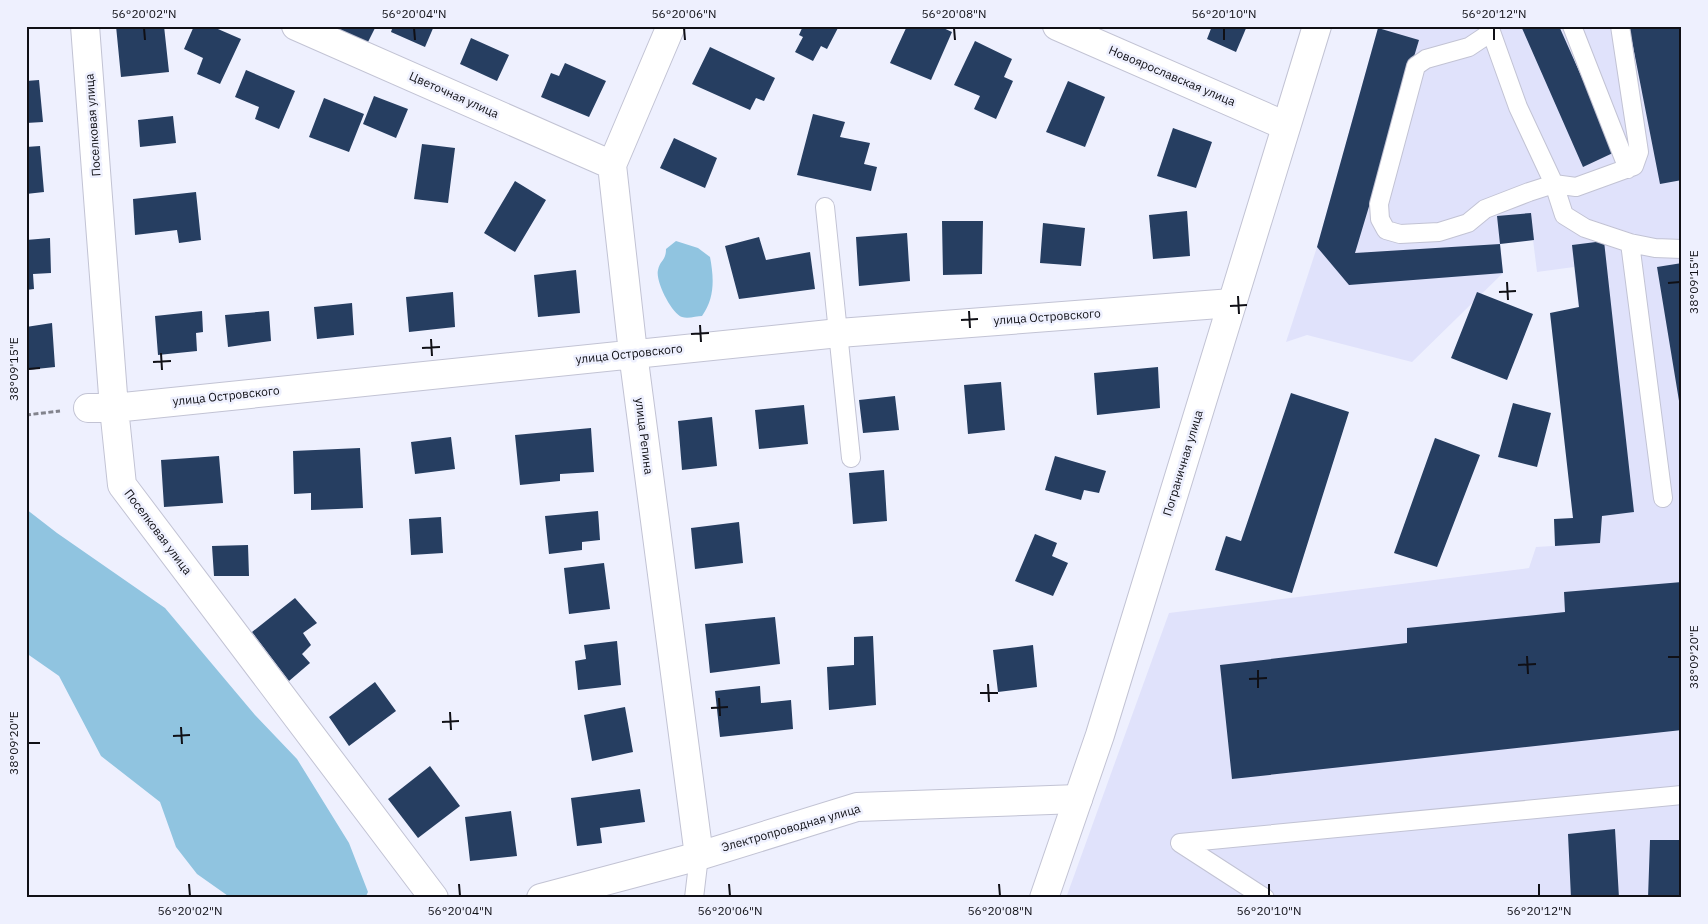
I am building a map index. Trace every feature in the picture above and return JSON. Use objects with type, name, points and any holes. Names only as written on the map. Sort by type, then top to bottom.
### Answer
[{"type":"street","name":"Поселковая улица","points":[[85,26],[101,408],[122,485],[434,898]]},
{"type":"street","name":"Цветочная улица","points":[[296,26],[612,165]]},
{"type":"street","name":"улица Репина","points":[[671,26],[612,165],[633,353],[699,856]]},
{"type":"street","name":"Новоярославская улица","points":[[1057,26],[1286,126]]},
{"type":"street","name":"Пограничная улица","points":[[1044,898],[1100,735],[1317,26]]},
{"type":"street","name":"улица Островского","points":[[101,408],[633,353],[839,334],[1232,303]]},
{"type":"street","name":"Электропроводная улица","points":[[541,898],[699,856],[857,807],[1078,799]]},
{"type":"lane","points":[[1572,26],[1628,169]]},
{"type":"lane","points":[[1620,26],[1639,152],[1634,166],[1576,188],[1554,184],[1485,209],[1468,223],[1439,232],[1400,234],[1386,230],[1380,219],[1379,204],[1416,66],[1426,59],[1469,47],[1490,30],[1518,107],[1554,184],[1564,214],[1585,228],[1630,243],[1655,248],[1682,248]]},
{"type":"lane","points":[[825,207],[852,458]]},
{"type":"lane","points":[[1630,243],[1663,498]]},
{"type":"lane","points":[[1266,898],[1180,843],[1682,795]]},
{"type":"lane","points":[[694,898],[699,856]]},
{"type":"path","points":[[26,415],[101,408]]},
{"type":"shaded area","points":[[1380,26],[1682,26],[1682,898],[1066,898],[1169,613],[1529,568],[1536,547],[1600,543],[1602,516],[1574,267],[1537,272],[1533,240],[1500,244],[1503,273],[1412,362],[1307,335],[1286,342],[1317,247]]},
{"type":"water","points":[[676,241],[698,248],[710,257],[712,288],[709,302],[702,316],[687,318],[678,315],[669,304],[659,282],[658,270],[665,256],[666,249]]},
{"type":"water","points":[[26,509],[57,533],[165,608],[255,715],[297,759],[349,843],[368,892],[365,898],[231,898],[197,874],[176,847],[160,802],[101,756],[59,676],[26,653]]},
{"type":"building","points":[[116,26],[164,26],[169,72],[121,77]]},
{"type":"building","points":[[194,26],[211,26],[241,39],[220,84],[197,74],[203,58],[184,49]]},
{"type":"building","points":[[320,26],[376,26],[365,48]]},
{"type":"building","points":[[393,26],[434,26],[425,47],[391,32]]},
{"type":"building","points":[[803,26],[839,26],[827,49],[821,46],[813,61],[795,52],[803,37],[799,35]]},
{"type":"building","points":[[907,26],[939,26],[952,32],[931,80],[890,63]]},
{"type":"building","points":[[1212,26],[1247,26],[1236,52],[1207,39]]},
{"type":"building","points":[[1521,26],[1559,26],[1615,152],[1583,167]]},
{"type":"building","points":[[1629,26],[1682,26],[1682,180],[1660,184]]},
{"type":"building","points":[[1378,28],[1419,40],[1355,253],[1500,244],[1503,273],[1349,285],[1317,247]]},
{"type":"building","points":[[471,38],[509,55],[497,81],[460,64]]},
{"type":"building","points":[[975,41],[1012,59],[1004,77],[1013,81],[996,119],[974,109],[980,96],[954,85]]},
{"type":"building","points":[[710,47],[775,78],[764,101],[756,98],[750,110],[692,84]]},
{"type":"building","points":[[565,63],[606,81],[589,117],[541,97],[551,73],[559,76]]},
{"type":"building","points":[[246,70],[295,91],[279,129],[255,119],[259,107],[235,97]]},
{"type":"building","points":[[39,80],[43,122],[26,123],[26,81]]},
{"type":"building","points":[[1068,81],[1105,97],[1085,147],[1046,132]]},
{"type":"building","points":[[374,96],[408,109],[396,138],[363,124]]},
{"type":"building","points":[[324,98],[364,114],[349,152],[309,137]]},
{"type":"building","points":[[813,114],[845,122],[840,137],[870,143],[864,164],[877,167],[871,191],[797,175]]},
{"type":"building","points":[[173,116],[176,143],[140,147],[138,120]]},
{"type":"building","points":[[1173,128],[1212,142],[1196,188],[1157,176]]},
{"type":"building","points":[[674,138],[717,158],[705,188],[660,168]]},
{"type":"building","points":[[422,144],[455,148],[448,203],[414,199]]},
{"type":"building","points":[[40,146],[44,192],[26,194],[26,147]]},
{"type":"building","points":[[515,181],[546,200],[515,252],[484,233]]},
{"type":"building","points":[[196,192],[201,240],[179,243],[177,230],[135,235],[133,199]]},
{"type":"building","points":[[1187,211],[1190,256],[1153,259],[1149,215]]},
{"type":"building","points":[[1531,213],[1534,240],[1500,244],[1497,216]]},
{"type":"building","points":[[942,221],[983,221],[982,274],[943,275]]},
{"type":"building","points":[[1043,223],[1085,228],[1081,266],[1040,263]]},
{"type":"building","points":[[907,233],[910,281],[859,286],[856,237]]},
{"type":"building","points":[[759,237],[766,260],[810,252],[815,289],[739,299],[725,246]]},
{"type":"building","points":[[50,238],[51,273],[33,274],[34,289],[26,290],[26,240]]},
{"type":"building","points":[[1604,241],[1634,512],[1602,516],[1600,543],[1555,546],[1554,519],[1573,518],[1550,313],[1579,307],[1572,245]]},
{"type":"building","points":[[1682,263],[1682,413],[1681,413],[1657,267]]},
{"type":"building","points":[[576,270],[580,313],[538,317],[534,275]]},
{"type":"building","points":[[453,292],[455,327],[409,332],[406,297]]},
{"type":"building","points":[[1477,292],[1533,314],[1507,380],[1451,358]]},
{"type":"building","points":[[352,303],[354,335],[317,339],[314,307]]},
{"type":"building","points":[[202,311],[203,332],[196,333],[197,351],[158,355],[155,316]]},
{"type":"building","points":[[269,311],[271,341],[228,347],[225,315]]},
{"type":"building","points":[[52,323],[55,367],[27,370],[26,327]]},
{"type":"building","points":[[1158,367],[1160,408],[1097,415],[1094,373]]},
{"type":"building","points":[[1001,382],[1005,430],[968,434],[964,385]]},
{"type":"building","points":[[1291,393],[1349,412],[1292,593],[1215,570],[1226,536],[1241,541]]},
{"type":"building","points":[[895,396],[899,430],[863,433],[859,400]]},
{"type":"building","points":[[1513,403],[1551,413],[1537,467],[1498,457]]},
{"type":"building","points":[[804,405],[808,444],[759,449],[755,410]]},
{"type":"building","points":[[712,417],[717,466],[682,470],[678,421]]},
{"type":"building","points":[[591,428],[594,472],[560,474],[560,481],[520,485],[515,435]]},
{"type":"building","points":[[451,437],[455,469],[415,474],[411,442]]},
{"type":"building","points":[[1435,438],[1480,455],[1437,567],[1394,553]]},
{"type":"building","points":[[360,448],[363,508],[311,510],[311,493],[294,494],[293,451]]},
{"type":"building","points":[[219,456],[223,503],[164,507],[161,460]]},
{"type":"building","points":[[1055,456],[1106,471],[1099,493],[1084,490],[1081,500],[1045,490]]},
{"type":"building","points":[[884,470],[887,521],[853,524],[849,473]]},
{"type":"building","points":[[598,511],[600,540],[582,542],[582,550],[549,554],[545,516]]},
{"type":"building","points":[[441,517],[443,553],[411,555],[409,519]]},
{"type":"building","points":[[739,522],[743,563],[695,569],[691,528]]},
{"type":"building","points":[[1035,534],[1057,543],[1052,556],[1068,563],[1053,596],[1015,581]]},
{"type":"building","points":[[248,545],[249,576],[214,576],[212,546]]},
{"type":"building","points":[[604,563],[610,609],[569,614],[564,568]]},
{"type":"building","points":[[1682,582],[1682,730],[1232,779],[1220,665],[1407,643],[1407,628],[1565,612],[1564,592]]},
{"type":"building","points":[[295,598],[317,623],[303,633],[311,645],[302,654],[310,663],[289,681],[252,632]]},
{"type":"building","points":[[775,617],[780,664],[710,673],[705,624]]},
{"type":"building","points":[[873,636],[876,705],[829,710],[827,667],[854,665],[854,637]]},
{"type":"building","points":[[617,641],[621,685],[578,690],[575,661],[586,659],[584,645]]},
{"type":"building","points":[[1033,645],[1037,687],[998,692],[993,650]]},
{"type":"building","points":[[375,682],[396,711],[349,746],[329,717]]},
{"type":"building","points":[[760,686],[761,703],[791,700],[793,729],[720,737],[715,691]]},
{"type":"building","points":[[625,707],[633,752],[592,761],[584,715]]},
{"type":"building","points":[[430,766],[460,806],[418,838],[388,799]]},
{"type":"building","points":[[640,789],[645,822],[600,828],[602,843],[577,846],[571,798]]},
{"type":"building","points":[[511,811],[517,856],[470,861],[465,817]]},
{"type":"building","points":[[1615,829],[1619,898],[1571,898],[1568,834]]},
{"type":"building","points":[[1650,840],[1682,840],[1682,898],[1648,898]]}]
